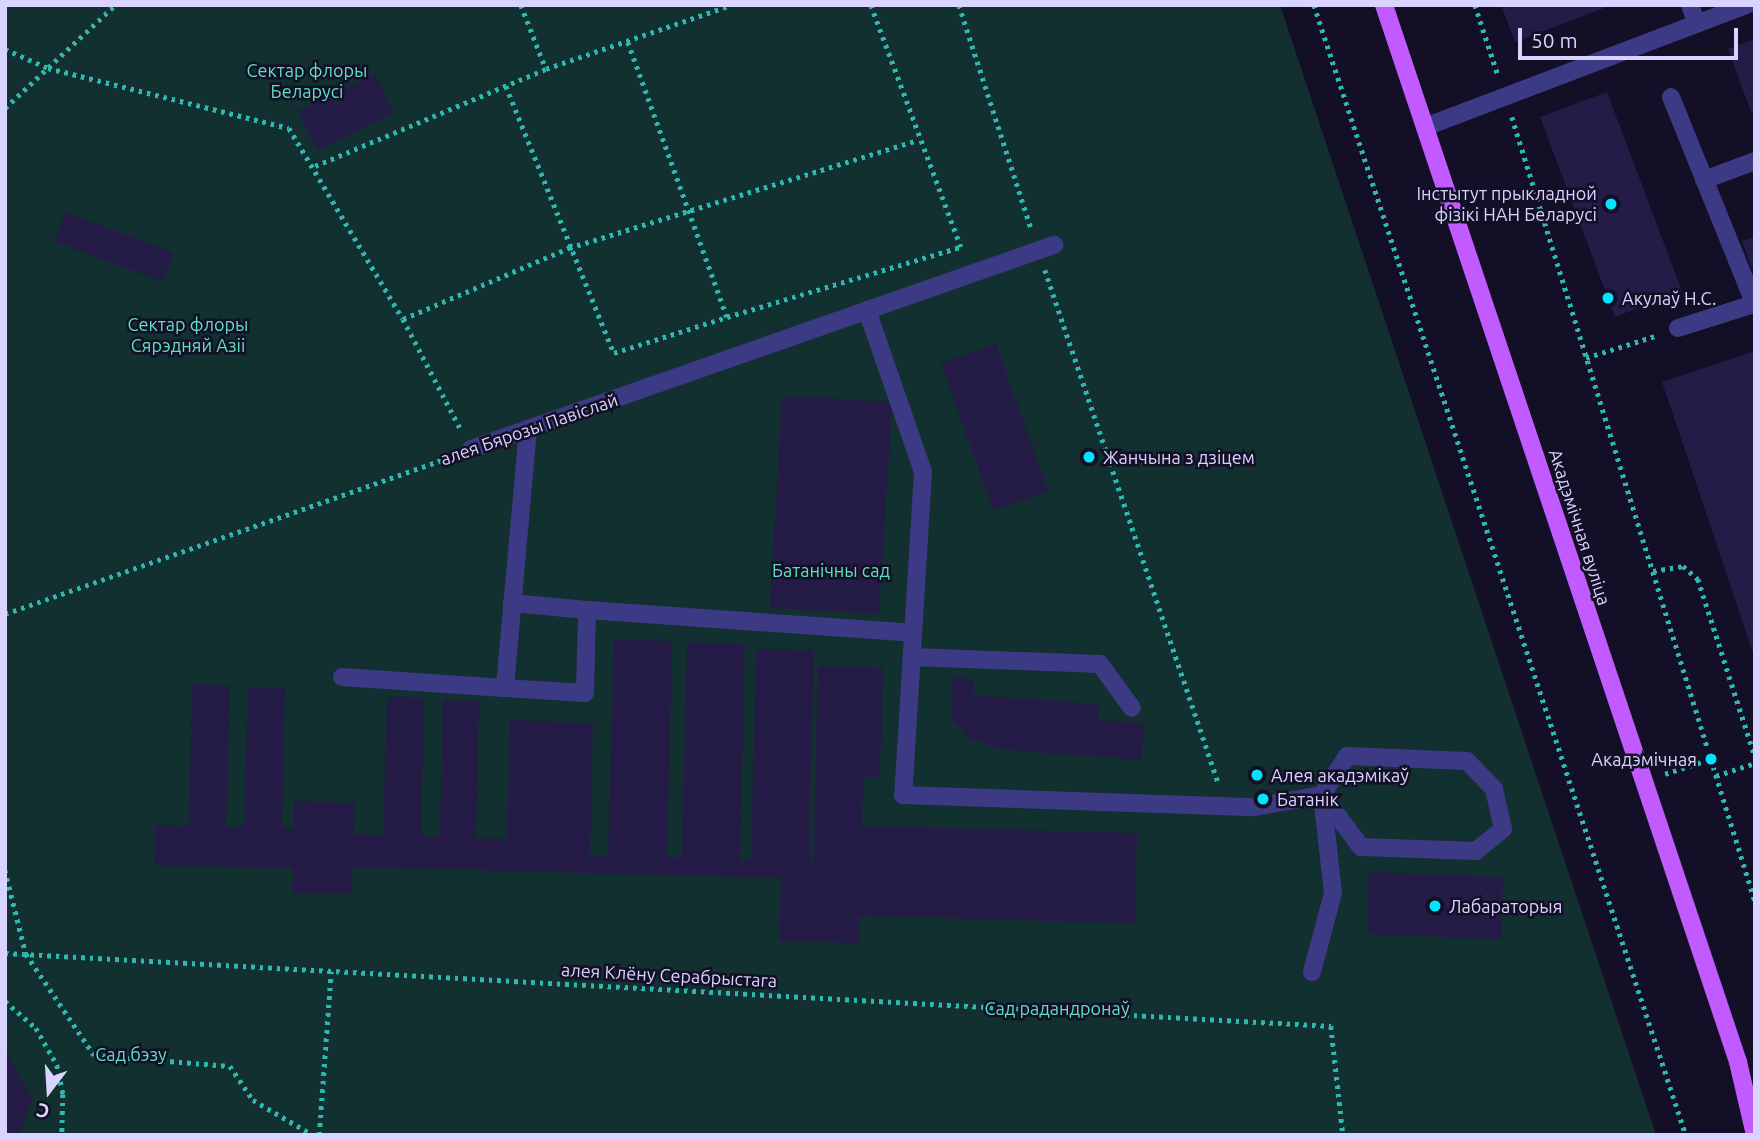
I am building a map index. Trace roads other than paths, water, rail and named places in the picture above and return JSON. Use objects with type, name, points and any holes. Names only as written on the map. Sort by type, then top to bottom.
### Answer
[{"type":"main road","name":"Акадэмічная вуліца","points":[[1384,5],[1643,781],[1747,1059],[1755,1135]]},
{"type":"main road","points":[[1747,1059],[1755,1080]]},
{"type":"lane","points":[[1690,5],[1697,24]]},
{"type":"lane","points":[[1425,127],[1746,5]]},
{"type":"lane","points":[[1671,97],[1754,304],[1678,328]]},
{"type":"lane","points":[[1704,180],[1755,161]]},
{"type":"lane","name":"алея Бярозы Павіслай","points":[[471,449],[1046,248]]},
{"type":"lane","points":[[867,310],[923,472],[903,795],[1254,807],[1322,795]]},
{"type":"lane","points":[[505,688],[528,429]]},
{"type":"lane","points":[[512,603],[913,633]]},
{"type":"lane","points":[[342,677],[585,693],[587,610]]},
{"type":"lane","points":[[912,657],[1100,664],[1132,708]]},
{"type":"lane","points":[[1312,972],[1333,893],[1322,795],[1347,755],[1467,761],[1494,789],[1503,829],[1476,851],[1361,847],[1322,795]]},
{"type":"place","name":"Інстытут прыкладной фізікі НАН Беларусі","points":[[1611,204]]},
{"type":"place","name":"Акулаў Н.С.","points":[[1608,298]]},
{"type":"place","name":"Жанчына з дзіцем","points":[[1089,457]]},
{"type":"place","name":"Акадэмічная","points":[[1711,759]]},
{"type":"place","name":"Алея акадэмікаў","points":[[1257,775]]},
{"type":"place","name":"Батанік","points":[[1263,799]]},
{"type":"place","name":"Лабараторыя","points":[[1435,906]]},
{"type":"park label","name":"Сектар флоры Беларусі","points":[[307,81]]},
{"type":"park label","name":"Сектар флоры Сярэдняй Азіі","points":[[188,335]]},
{"type":"park label","name":"Батанічны сад","points":[[831,570]]},
{"type":"park label","name":"Сад радандронаў","points":[[1057,1008]]},
{"type":"park label","name":"Сад бэзу","points":[[131,1054]]}]
